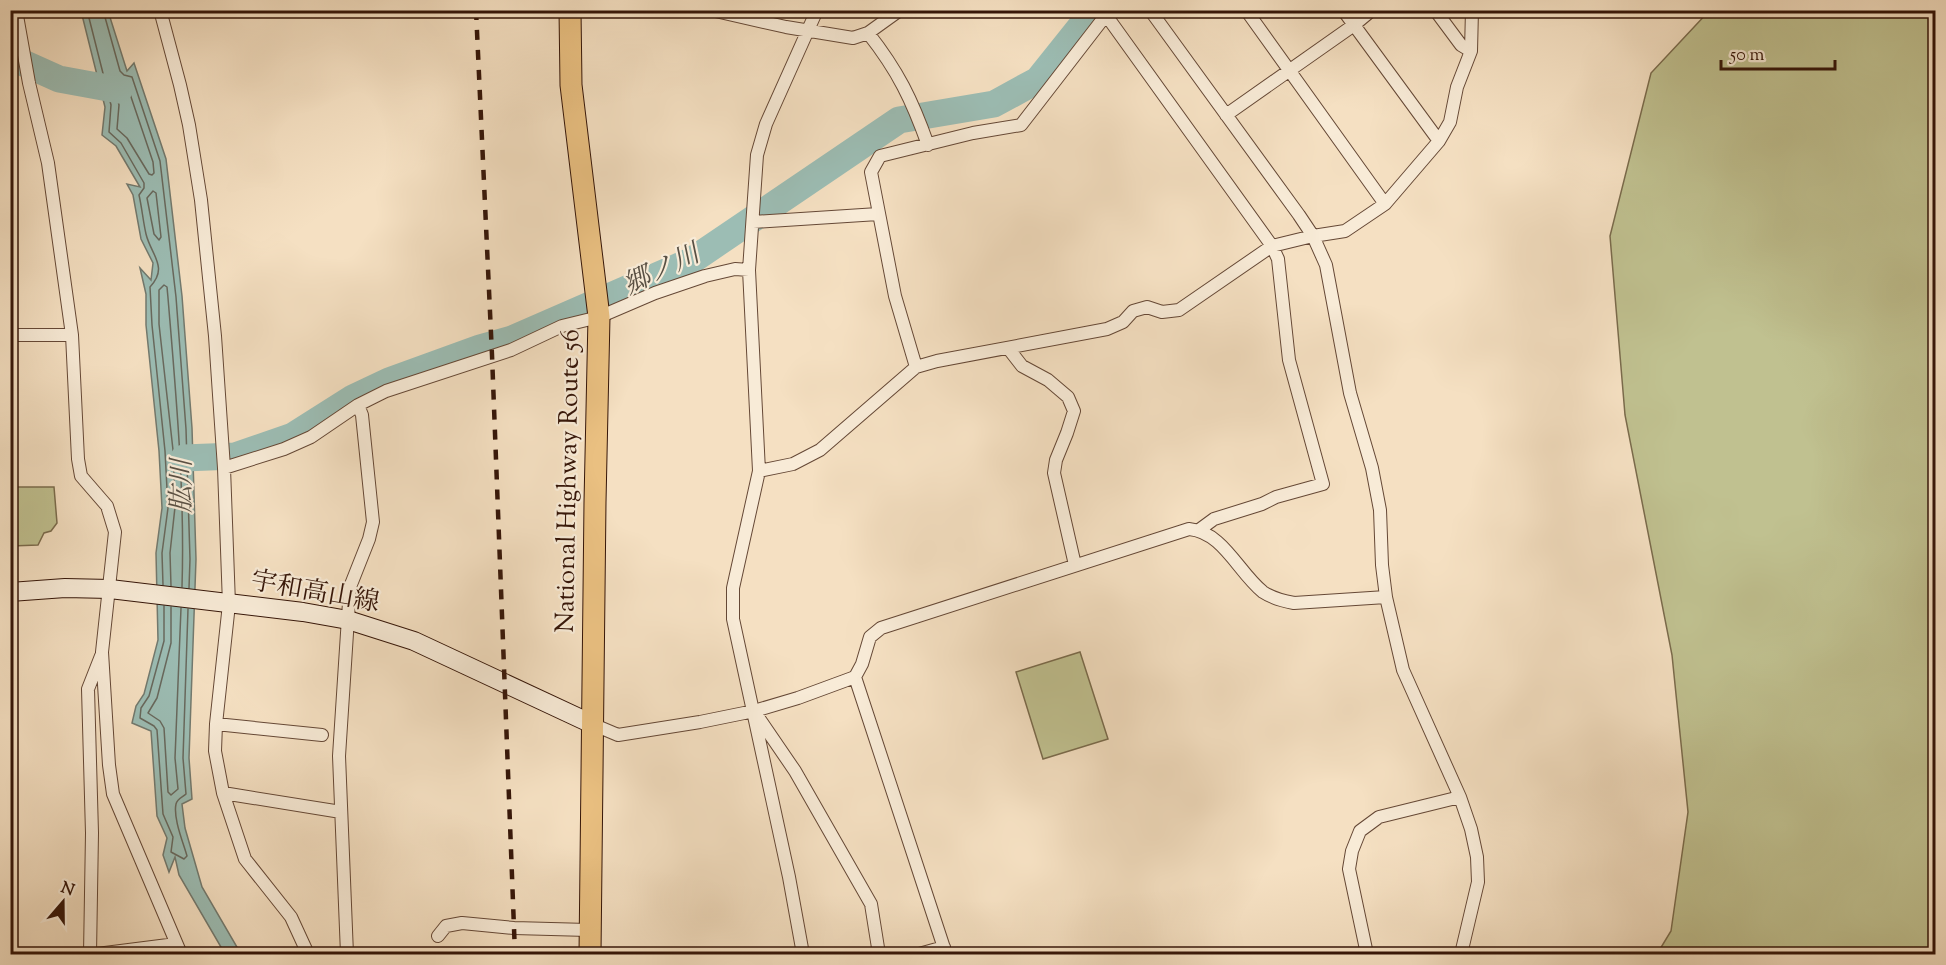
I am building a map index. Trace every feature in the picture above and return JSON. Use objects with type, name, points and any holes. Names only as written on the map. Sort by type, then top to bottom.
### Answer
[{"type":"highway","name":"National Highway Route 56","points":[[570,10],[571,85],[599,317],[588,930],[590,954]]},
{"type":"main road","name":"宇和高山線","points":[[10,592],[65,588],[110,589],[303,612],[348,620],[414,641],[592,724]]},
{"type":"street","points":[[16,10],[28,83],[48,163],[72,335],[78,459],[81,476],[107,506],[115,532],[102,652],[113,794],[178,949],[97,954]]},
{"type":"street","points":[[160,10],[180,85],[201,200],[215,336],[224,468],[224,603],[215,751],[223,793],[245,859],[291,917],[308,954]]},
{"type":"street","points":[[711,10],[853,38],[868,33],[900,10]]},
{"type":"street","points":[[803,954],[789,877],[733,619],[733,588],[759,471],[749,270],[757,155],[765,124],[817,10]]},
{"type":"street","points":[[1150,10],[1313,236],[1326,265],[1350,393],[1372,468],[1380,510],[1386,597],[1403,670],[1460,797],[1471,829],[1477,857],[1478,882],[1461,954]]},
{"type":"street","points":[[1246,10],[1385,204]]},
{"type":"street","points":[[1343,10],[1439,141]]},
{"type":"street","points":[[1226,114],[1372,10]]},
{"type":"street","points":[[1435,10],[1461,45],[1471,51]]},
{"type":"street","points":[[759,471],[793,464],[820,450],[916,367],[1107,329],[1123,322],[1133,311],[1147,307],[1162,312],[1179,310],[1272,246],[1345,231],[1385,204],[1439,141],[1450,122],[1457,87],[1471,51],[1472,10]]},
{"type":"street","points":[[916,367],[895,296],[871,172],[880,156],[973,133],[1022,125],[1106,15],[1272,246],[1278,259],[1290,360],[1323,484],[1276,497],[1262,504],[1214,519],[1198,530]]},
{"type":"street","points":[[868,33],[886,56],[903,84],[916,110],[928,145]]},
{"type":"street","points":[[753,222],[878,214]]},
{"type":"street","points":[[224,468],[284,449],[311,437],[358,405],[386,391],[511,350],[562,326],[599,317],[656,293],[705,276],[735,269],[749,270]]},
{"type":"street","points":[[10,335],[72,335]]},
{"type":"street","points":[[1008,348],[1022,366],[1048,380],[1068,397],[1074,411],[1056,460],[1054,473],[1075,565]]},
{"type":"street","points":[[347,954],[339,756],[350,587],[369,539],[373,522],[362,415],[358,405]]},
{"type":"street","points":[[592,724],[618,735],[754,711],[798,698],[855,677],[862,664],[870,637],[881,628],[1189,529],[1198,530],[1215,539],[1263,592],[1279,600],[1294,603],[1386,597]]},
{"type":"street","points":[[90,954],[92,833],[88,689],[102,652]]},
{"type":"street","points":[[855,677],[945,951],[919,954]]},
{"type":"street","points":[[754,711],[795,771],[871,904],[879,954]]},
{"type":"street","points":[[216,724],[322,735]]},
{"type":"street","points":[[223,793],[341,812]]},
{"type":"street","points":[[1367,954],[1349,869],[1352,851],[1360,831],[1379,817],[1460,797]]},
{"type":"street","points":[[438,936],[447,926],[462,923],[514,928],[588,930]]},
{"type":"green space","points":[[1709,11],[1935,11],[1935,954],[1657,954],[1671,931],[1688,812],[1672,655],[1625,415],[1610,236],[1651,73]]},
{"type":"green space","points":[[15,487],[54,487],[57,523],[51,531],[44,533],[38,545],[11,546],[11,490]]},
{"type":"green space","points":[[1080,652],[1108,739],[1043,759],[1016,672]]},
{"type":"water","name":"肱川","points":[[81,11],[108,11],[127,71],[134,63],[166,159],[182,296],[192,428],[196,559],[189,758],[192,799],[182,804],[185,828],[202,887],[241,954],[225,954],[179,875],[175,857],[169,872],[163,855],[167,838],[157,816],[151,731],[132,723],[136,706],[144,694],[158,640],[156,553],[162,508],[159,451],[146,325],[146,294],[140,268],[151,280],[153,263],[141,239],[133,195],[127,184],[140,187],[116,146],[102,135],[105,107]]},
{"type":"waterway","name":"郷ノ川","points":[[184,458],[235,456],[293,436],[353,398],[389,381],[480,348],[512,339],[691,261],[899,120],[994,104],[1038,80],[1094,10]]},
{"type":"waterway","points":[[10,57],[59,79],[119,90]]},
{"type":"railway","points":[[476,10],[515,954]]}]
